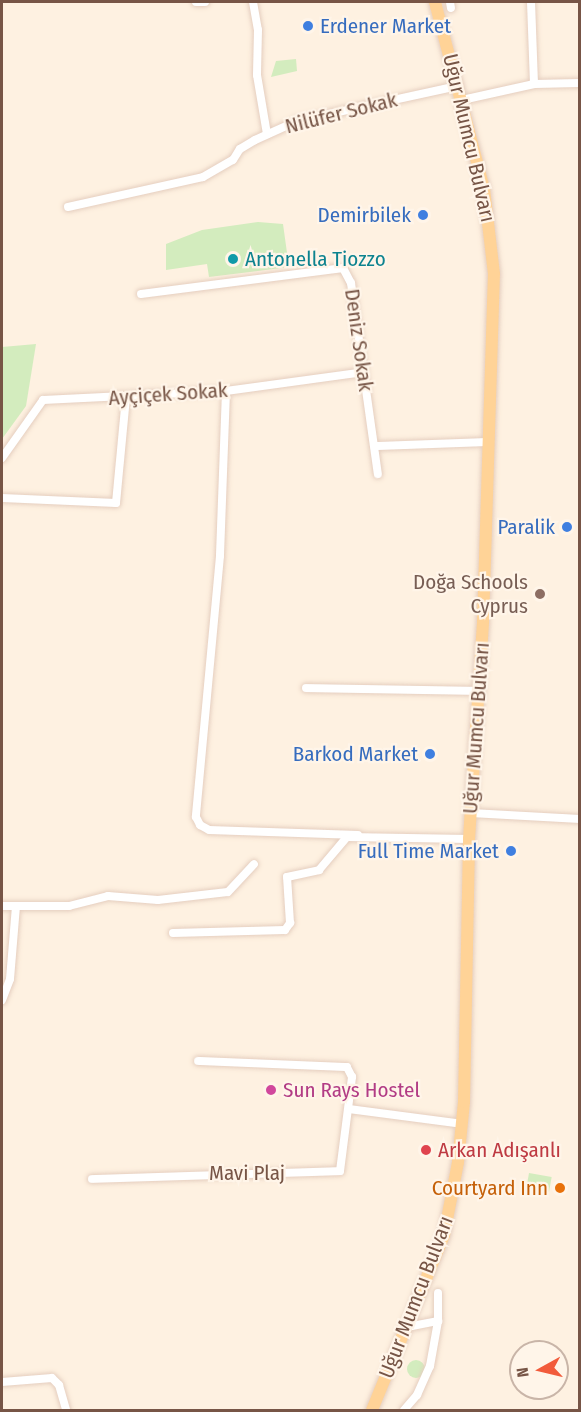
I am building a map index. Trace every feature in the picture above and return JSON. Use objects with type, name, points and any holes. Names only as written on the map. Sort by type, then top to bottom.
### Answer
[{"type":"main road","name":"Uğur Mumcu Bulvarı","points":[[372,1410],[444,1235],[463,1124],[469,839],[491,442],[492,234],[462,100],[435,2]]},
{"type":"street","points":[[196,2],[205,2]]},
{"type":"street","points":[[253,2],[258,30],[257,75],[267,134]]},
{"type":"street","points":[[531,2],[534,84]]},
{"type":"street","points":[[462,100],[534,84],[579,83]]},
{"type":"street","name":"Nilüfer Sokak","points":[[68,207],[203,177],[267,134],[297,121],[458,86]]},
{"type":"street","name":"Deniz Sokak","points":[[141,294],[343,268],[351,283],[378,474]]},
{"type":"street","name":"Ayçiçek Sokak","points":[[2,458],[43,400],[126,398],[226,391],[364,372]]},
{"type":"street","points":[[226,391],[220,556],[196,817],[200,825],[209,830],[469,839]]},
{"type":"street","points":[[2,498],[116,504],[126,398]]},
{"type":"street","points":[[375,446],[491,442]]},
{"type":"street","points":[[306,688],[479,691]]},
{"type":"street","points":[[471,813],[579,819]]},
{"type":"street","points":[[173,933],[285,930],[290,923],[287,877],[319,870],[341,841],[358,835]]},
{"type":"street","points":[[2,906],[69,906],[108,896],[158,900],[228,892],[254,864]]},
{"type":"street","points":[[2,1000],[10,979],[16,906]]},
{"type":"street","points":[[198,1061],[343,1066],[352,1077],[350,1109],[463,1124]]},
{"type":"street","name":"Mavi Plaj","points":[[92,1179],[340,1171],[350,1109]]},
{"type":"street","points":[[404,1410],[417,1395],[430,1365],[438,1321],[438,1293]]},
{"type":"street","points":[[407,1327],[438,1321]]},
{"type":"street","points":[[2,1382],[52,1378],[59,1385],[66,1410]]},
{"type":"green space","points":[[296,59],[297,71],[271,77],[276,61]]},
{"type":"green space","points":[[258,222],[283,224],[289,267],[209,277],[207,264],[166,270],[166,244],[202,230]]},
{"type":"green space","points":[[36,344],[26,406],[2,439],[2,347]]},
{"type":"green space","points":[[529,1173],[552,1177],[549,1192],[526,1188]]},
{"type":"green space","points":[[416,1360],[422,1363],[425,1369],[422,1375],[416,1378],[410,1375],[407,1369],[410,1363]]},
{"type":"place","name":"Erdener Market","points":[[308,26]]},
{"type":"place","name":"Demirbilek","points":[[423,215]]},
{"type":"place","name":"Antonella Tiozzo","points":[[233,259]]},
{"type":"place","name":"Paralik","points":[[567,527]]},
{"type":"place","name":"Doğa Schools Cyprus","points":[[540,594]]},
{"type":"place","name":"Barkod Market","points":[[430,754]]},
{"type":"place","name":"Full Time Market","points":[[511,851]]},
{"type":"place","name":"Sun Rays Hostel","points":[[271,1090]]},
{"type":"place","name":"Arkan Adışanlı","points":[[426,1150]]},
{"type":"place","name":"Courtyard Inn","points":[[560,1188]]}]
